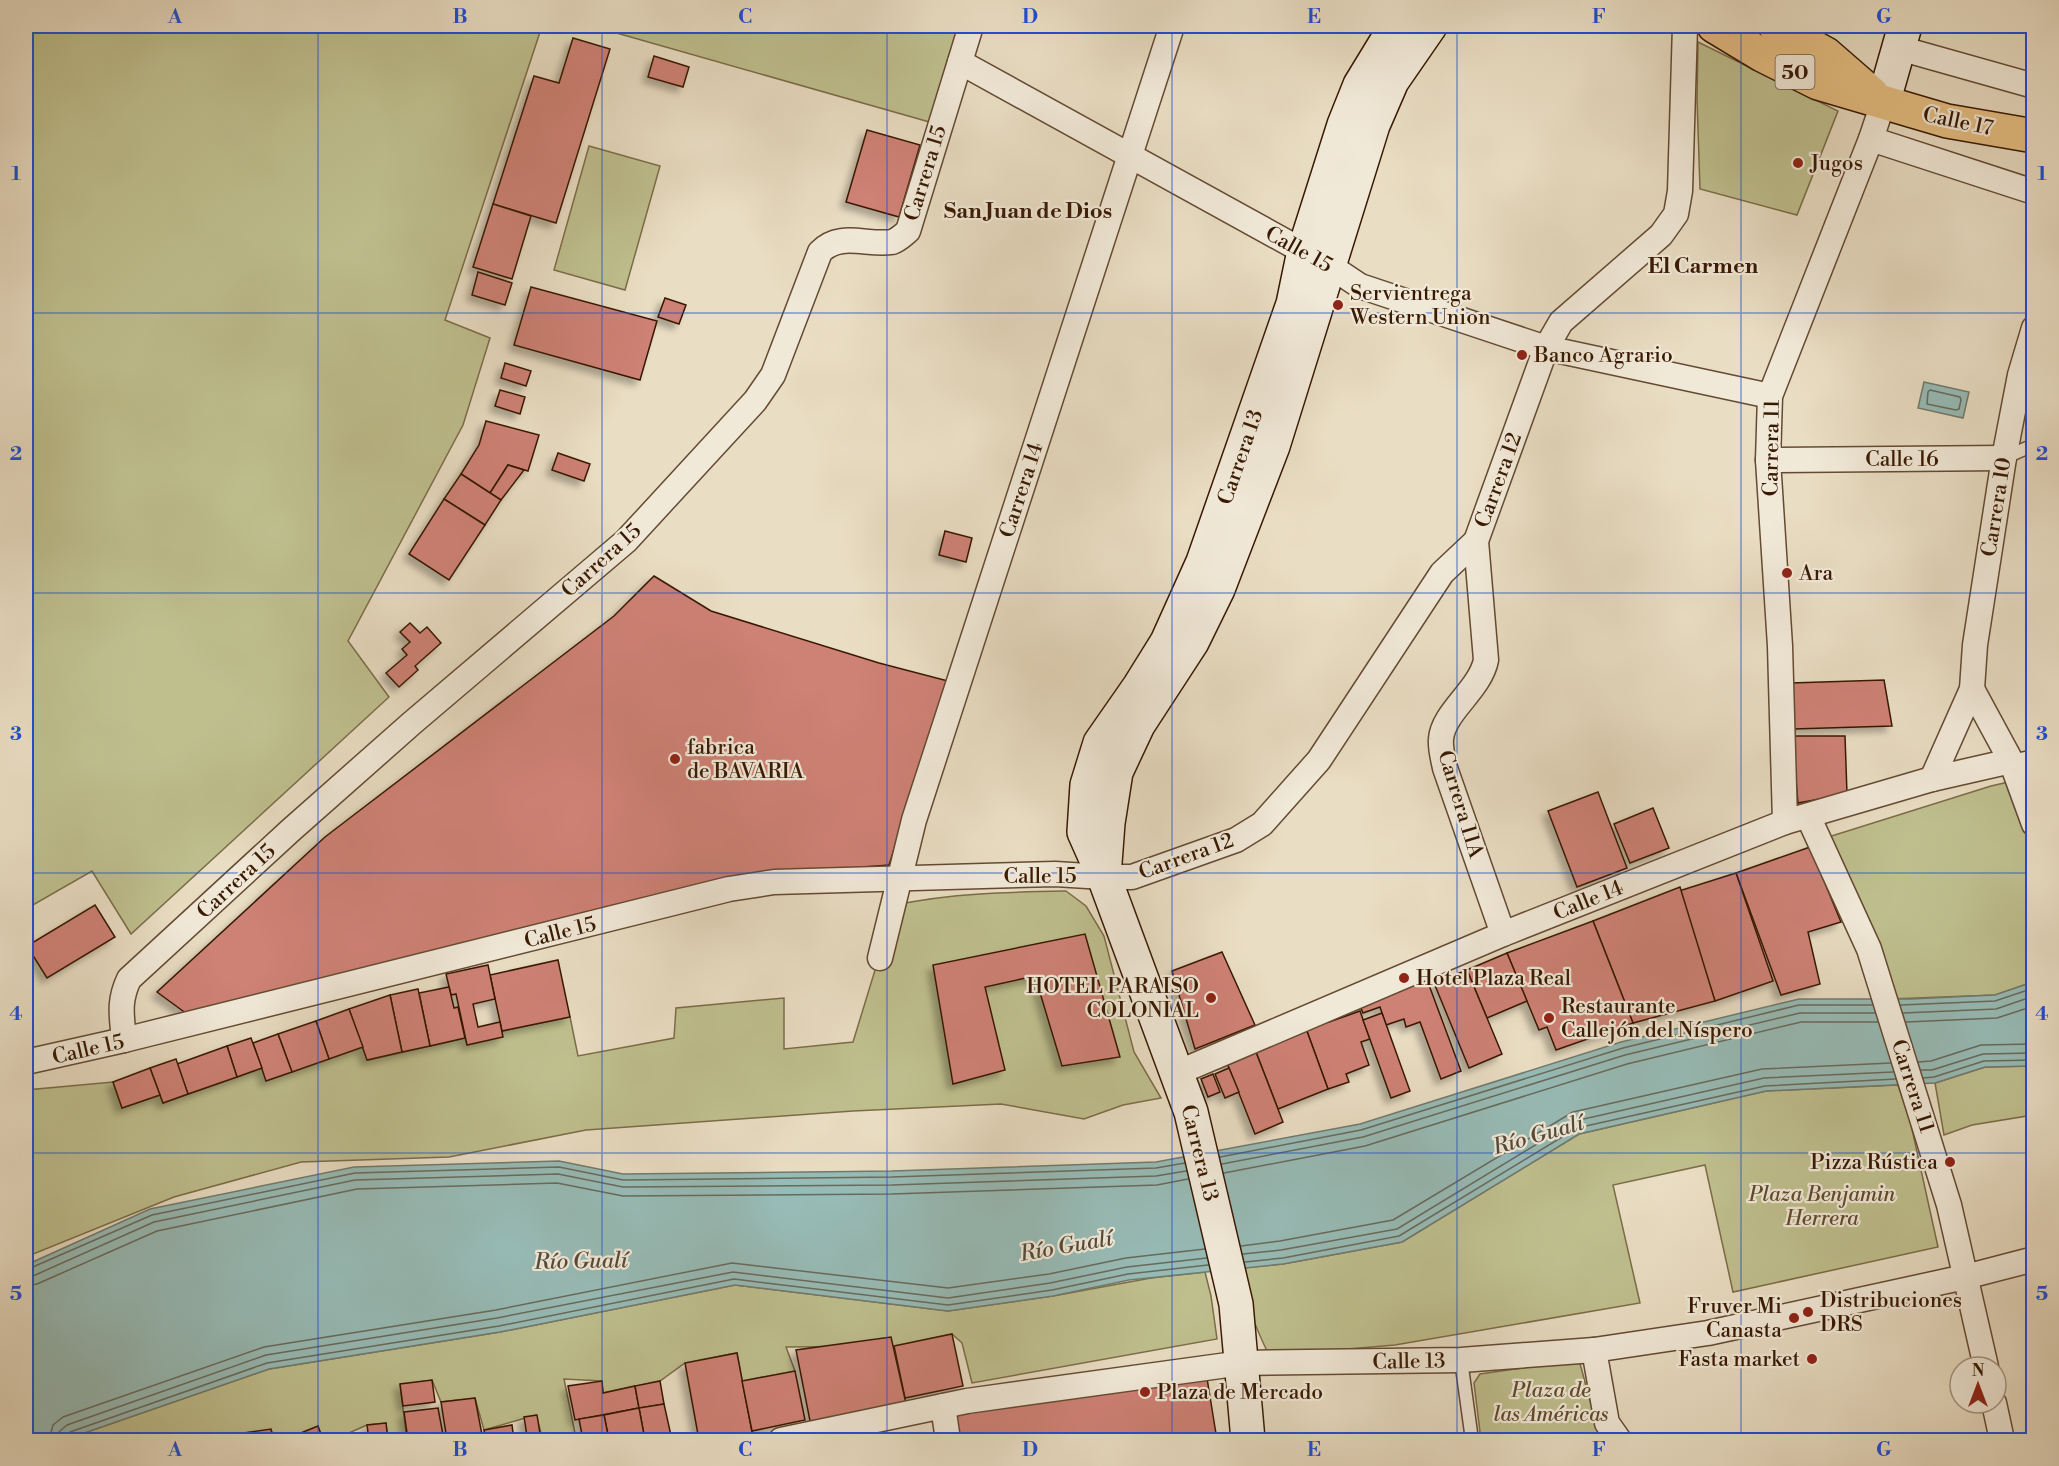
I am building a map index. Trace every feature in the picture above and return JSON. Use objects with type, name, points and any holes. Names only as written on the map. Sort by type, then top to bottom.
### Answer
[{"type":"highway","name":"Calle 17","points":[[1714,26],[1762,55],[1818,83],[1947,121],[2034,136]]},
{"type":"highway","name":"Calle 17","points":[[1775,26],[1826,54],[1883,103]]},
{"type":"street","name":"Carrera 15","points":[[124,1041],[122,993],[129,979],[404,730],[626,541],[747,409],[773,375],[801,297],[820,252],[825,246],[835,241],[893,242],[908,231],[970,26]]},
{"type":"street","name":"Carrera 14","points":[[880,958],[914,820],[1172,26]]},
{"type":"street","name":"Carrera 13","points":[[1248,1440],[1236,1304],[1191,1112],[1104,877],[1108,823],[1116,772],[1138,725],[1192,642],[1218,589],[1273,446],[1317,259],[1344,125],[1360,85],[1396,26]]},
{"type":"street","name":"Carrera 13","points":[[1317,259],[1392,81],[1430,26]]},
{"type":"street","name":"Carrera 12","points":[[1104,877],[1132,877],[1236,840],[1262,824],[1319,760],[1442,573],[1476,541],[1546,348],[1561,322],[1661,235],[1676,214],[1680,191],[1685,26]]},
{"type":"street","name":"Carrera 11","points":[[1785,822],[1780,646],[1768,460],[1770,396],[1871,139],[1902,37]]},
{"type":"street","points":[[1902,37],[2034,86]]},
{"type":"street","name":"Calle 15","points":[[960,62],[1317,259],[1360,286],[1546,348],[1770,396]]},
{"type":"street","points":[[1871,139],[2034,192]]},
{"type":"street","name":"Carrera 10","points":[[1932,779],[1972,689],[1975,645],[2004,458],[2020,375],[2034,328]]},
{"type":"street","name":"Calle 16","points":[[1768,460],[2004,458]]},
{"type":"street","name":"Carrera 11A","points":[[1476,541],[1486,660],[1481,675],[1445,725],[1441,737],[1445,768],[1503,934]]},
{"type":"street","points":[[1972,689],[2022,758],[2034,824]]},
{"type":"street","name":"Calle 14","points":[[1177,1072],[1503,934],[1785,822],[1932,779],[2022,758]]},
{"type":"street","name":"Carrera 11","points":[[1808,816],[1869,949],[1949,1205],[1983,1355]]},
{"type":"street","name":"Calle 15","points":[[26,1062],[124,1041],[729,889],[774,882],[1055,874],[1104,877]]},
{"type":"street","name":"Calle 13","points":[[781,1440],[943,1406],[1242,1363],[1461,1360],[1594,1350],[1708,1333],[1965,1277],[2034,1259]]},
{"type":"street","points":[[1594,1350],[1607,1422],[1619,1440]]},
{"type":"street","points":[[943,1406],[948,1440]]},
{"type":"street","points":[[1997,1415],[2002,1440]]},
{"type":"lane","name":"Calle 16","points":[[2004,458],[2034,447]]},
{"type":"lane","points":[[1461,1360],[1472,1440]]},
{"type":"green space","points":[[26,26],[542,26],[445,320],[490,338],[463,425],[348,641],[389,697],[131,934],[92,871],[26,909]]},
{"type":"green space","points":[[592,26],[963,26],[933,123]]},
{"type":"green space","points":[[1698,42],[1838,111],[1797,215],[1700,189]]},
{"type":"green space","points":[[589,146],[660,166],[625,290],[554,270]]},
{"type":"green space","points":[[2013,781],[2033,855],[2033,982],[1995,995],[1890,999],[1822,839]]},
{"type":"green space","points":[[1066,891],[1086,906],[1104,936],[1134,1052],[1161,1098],[1123,1105],[1084,1119],[1001,1104],[853,1111],[586,1130],[449,1157],[301,1162],[174,1197],[26,1257],[26,1090],[113,1082],[122,1108],[160,1095],[163,1103],[262,1068],[363,1047],[368,1060],[465,1038],[467,1044],[502,1031],[570,1017],[578,1056],[674,1038],[676,1008],[784,998],[784,1049],[853,1042],[895,905],[959,896]]},
{"type":"green space","points":[[2033,1066],[2033,1115],[1972,1125],[1944,1135],[1935,1083],[1985,1067]]},
{"type":"green space","name":"Plaza Benjamin Herrera","points":[[1898,1085],[1910,1120],[1938,1247],[1733,1292],[1705,1165],[1613,1185],[1640,1303],[1395,1345],[1301,1353],[1267,1351],[1254,1321],[1247,1300],[1242,1268],[1283,1264],[1402,1242],[1579,1134],[1766,1091]]},
{"type":"green space","points":[[1205,1272],[1217,1339],[972,1383],[962,1343],[952,1334],[894,1346],[786,1347],[795,1371],[742,1381],[737,1353],[685,1363],[660,1381],[603,1393],[602,1381],[564,1379],[576,1438],[543,1440],[536,1415],[484,1430],[475,1398],[441,1402],[432,1380],[400,1385],[407,1440],[388,1440],[386,1423],[367,1425],[333,1440],[323,1440],[318,1426],[284,1440],[277,1440],[271,1430],[237,1434],[238,1440],[64,1440],[269,1369],[500,1332],[735,1285],[948,1311],[1053,1296],[1151,1278]]},
{"type":"green space","name":"Plaza de las Américas","points":[[1579,1360],[1599,1440],[1481,1440],[1474,1383],[1480,1374]]},
{"type":"water","points":[[1924,382],[1969,392],[1963,418],[1918,408]]},
{"type":"water","name":"Río Gualí","points":[[2033,982],[2033,1066],[1985,1067],[1935,1083],[1766,1091],[1579,1134],[1402,1242],[1283,1264],[1129,1280],[1053,1296],[948,1311],[735,1285],[500,1332],[269,1369],[64,1440],[26,1440],[26,1265],[150,1209],[354,1167],[559,1161],[623,1174],[892,1171],[1156,1162],[1360,1124],[1621,1042],[1799,999],[1911,999],[1995,995]]},
{"type":"building","points":[[573,38],[610,49],[556,223],[493,204],[534,76],[559,83]]},
{"type":"building","points":[[654,56],[689,67],[683,87],[648,77]]},
{"type":"building","points":[[867,130],[920,145],[899,217],[846,202]]},
{"type":"building","points":[[493,204],[531,216],[512,279],[473,267]]},
{"type":"building","points":[[478,272],[512,283],[505,305],[472,295]]},
{"type":"building","points":[[531,287],[657,321],[640,380],[514,345]]},
{"type":"building","points":[[665,298],[686,305],[679,324],[658,317]]},
{"type":"building","points":[[505,363],[531,371],[526,386],[501,378]]},
{"type":"building","points":[[500,390],[525,397],[520,414],[495,406]]},
{"type":"building","points":[[486,421],[539,435],[528,471],[508,465],[490,493],[461,474],[479,445]]},
{"type":"building","points":[[558,453],[590,464],[584,481],[552,470]]},
{"type":"building","points":[[508,465],[524,470],[501,500],[490,493]]},
{"type":"building","points":[[461,474],[501,500],[485,525],[444,499]]},
{"type":"building","points":[[444,499],[485,525],[449,580],[409,554]]},
{"type":"building","points":[[945,531],[972,538],[966,562],[939,555]]},
{"type":"building","name":"fabrica de BAVARIA","points":[[654,576],[711,611],[879,663],[948,681],[889,865],[751,876],[187,1014],[157,992],[325,837],[614,616]]},
{"type":"building","points":[[410,623],[420,633],[427,627],[441,643],[415,666],[418,670],[399,687],[386,673],[407,655],[402,649],[410,642],[400,632]]},
{"type":"building","points":[[1884,680],[1892,726],[1793,729],[1791,683]]},
{"type":"building","points":[[1792,736],[1845,736],[1847,794],[1798,803]]},
{"type":"building","points":[[1598,792],[1627,868],[1577,887],[1548,811]]},
{"type":"building","points":[[1653,808],[1669,848],[1630,863],[1614,824]]},
{"type":"building","points":[[1810,847],[1841,922],[1808,932],[1820,984],[1781,995],[1736,873]]},
{"type":"building","points":[[1736,873],[1773,981],[1715,1001],[1679,891]]},
{"type":"building","points":[[1680,887],[1715,1001],[1633,1023],[1593,921]]},
{"type":"building","points":[[95,905],[115,937],[47,978],[27,946]]},
{"type":"building","points":[[1593,921],[1633,1023],[1556,1050],[1547,1027],[1539,1030],[1507,953]]},
{"type":"building","points":[[1085,934],[1120,1057],[1062,1066],[1035,976],[985,987],[1005,1070],[953,1084],[933,965]]},
{"type":"building","name":"HOTEL PARAISO COLONIAL","points":[[1222,952],[1255,1025],[1195,1049],[1172,971]]},
{"type":"building","points":[[1507,953],[1527,1001],[1487,1018],[1467,970]]},
{"type":"building","points":[[558,960],[570,1017],[502,1031],[490,975]]},
{"type":"building","points":[[488,965],[495,999],[473,1004],[478,1027],[500,1022],[503,1037],[467,1045],[456,994],[451,995],[446,974]]},
{"type":"building","points":[[1467,970],[1502,1054],[1469,1068],[1434,983]]},
{"type":"building","points":[[1426,977],[1461,1071],[1441,1079],[1420,1022],[1406,1027],[1404,1019],[1386,1025],[1380,1007],[1363,1013],[1358,1001]]},
{"type":"building","points":[[449,987],[454,1008],[458,1007],[465,1038],[430,1046],[419,993]]},
{"type":"building","points":[[418,989],[430,1046],[402,1052],[390,995]]},
{"type":"building","points":[[390,995],[402,1052],[367,1060],[349,1009]]},
{"type":"building","points":[[349,1009],[363,1047],[329,1059],[316,1021]]},
{"type":"building","points":[[1360,1011],[1370,1039],[1361,1042],[1369,1065],[1346,1074],[1349,1082],[1328,1089],[1304,1023],[1326,1015],[1329,1022]]},
{"type":"building","points":[[1382,1013],[1410,1091],[1391,1098],[1363,1020]]},
{"type":"building","points":[[316,1021],[329,1059],[292,1072],[278,1034]]},
{"type":"building","points":[[1304,1023],[1328,1089],[1278,1109],[1254,1047]]},
{"type":"building","points":[[278,1034],[292,1072],[266,1081],[253,1043]]},
{"type":"building","points":[[251,1038],[262,1068],[237,1077],[227,1046]]},
{"type":"building","points":[[227,1046],[237,1077],[188,1094],[177,1064]]},
{"type":"building","points":[[1254,1047],[1283,1122],[1255,1134],[1225,1058]]},
{"type":"building","points":[[176,1059],[188,1094],[163,1103],[150,1068]]},
{"type":"building","points":[[150,1068],[160,1095],[122,1108],[113,1082]]},
{"type":"building","points":[[1229,1068],[1239,1092],[1225,1098],[1215,1074]]},
{"type":"building","points":[[1213,1074],[1220,1092],[1208,1097],[1201,1079]]},
{"type":"building","points":[[952,1334],[963,1386],[905,1398],[894,1346]]},
{"type":"building","points":[[891,1337],[907,1408],[811,1426],[796,1350]]},
{"type":"building","points":[[737,1353],[753,1437],[735,1440],[699,1440],[685,1363]]},
{"type":"building","points":[[795,1371],[805,1420],[752,1431],[742,1381]]},
{"type":"building","name":"Plaza de Mercado","points":[[1206,1372],[1217,1440],[960,1440],[956,1413]]},
{"type":"building","points":[[432,1380],[435,1402],[403,1406],[400,1384]]},
{"type":"building","points":[[602,1381],[603,1393],[635,1386],[639,1408],[575,1420],[568,1386]]},
{"type":"building","points":[[660,1381],[664,1404],[639,1408],[635,1386]]},
{"type":"building","points":[[475,1398],[483,1440],[447,1440],[441,1402]]},
{"type":"building","points":[[664,1404],[672,1440],[645,1440],[639,1408]]},
{"type":"building","points":[[438,1408],[444,1440],[408,1440],[404,1412]]},
{"type":"building","points":[[639,1408],[645,1440],[609,1440],[604,1415]]},
{"type":"building","points":[[537,1415],[541,1440],[514,1440],[514,1438],[527,1436],[524,1417]]},
{"type":"building","points":[[604,1415],[609,1440],[583,1440],[579,1419]]},
{"type":"building","points":[[386,1423],[388,1440],[369,1440],[367,1425]]},
{"type":"building","points":[[512,1425],[514,1440],[486,1440],[484,1430]]},
{"type":"building","points":[[318,1426],[323,1440],[284,1440]]},
{"type":"building","points":[[271,1429],[273,1440],[237,1440],[237,1434]]},
{"type":"place","name":"Jugos","points":[[1798,163]]},
{"type":"place","name":"Servientrega Western Union","points":[[1338,305]]},
{"type":"place","name":"Banco Agrario","points":[[1522,355]]},
{"type":"place","name":"Ara","points":[[1787,573]]},
{"type":"place","name":"fabrica de BAVARIA","points":[[675,759]]},
{"type":"place","name":"Hotel Plaza Real","points":[[1404,978]]},
{"type":"place","name":"HOTEL PARAISO COLONIAL","points":[[1211,998]]},
{"type":"place","name":"Restaurante Callejón del Níspero","points":[[1549,1018]]},
{"type":"place","name":"Pizza Rústica","points":[[1950,1162]]},
{"type":"place","name":"Distribuciones DRS","points":[[1808,1312]]},
{"type":"place","name":"Fruver Mi Canasta","points":[[1794,1318]]},
{"type":"place","name":"Fasta market","points":[[1812,1359]]},
{"type":"place","name":"Plaza de Mercado","points":[[1145,1392]]},
{"type":"district","name":"San Juan de Dios","points":[[1028,210]]},
{"type":"district","name":"El Carmen","points":[[1703,265]]}]
